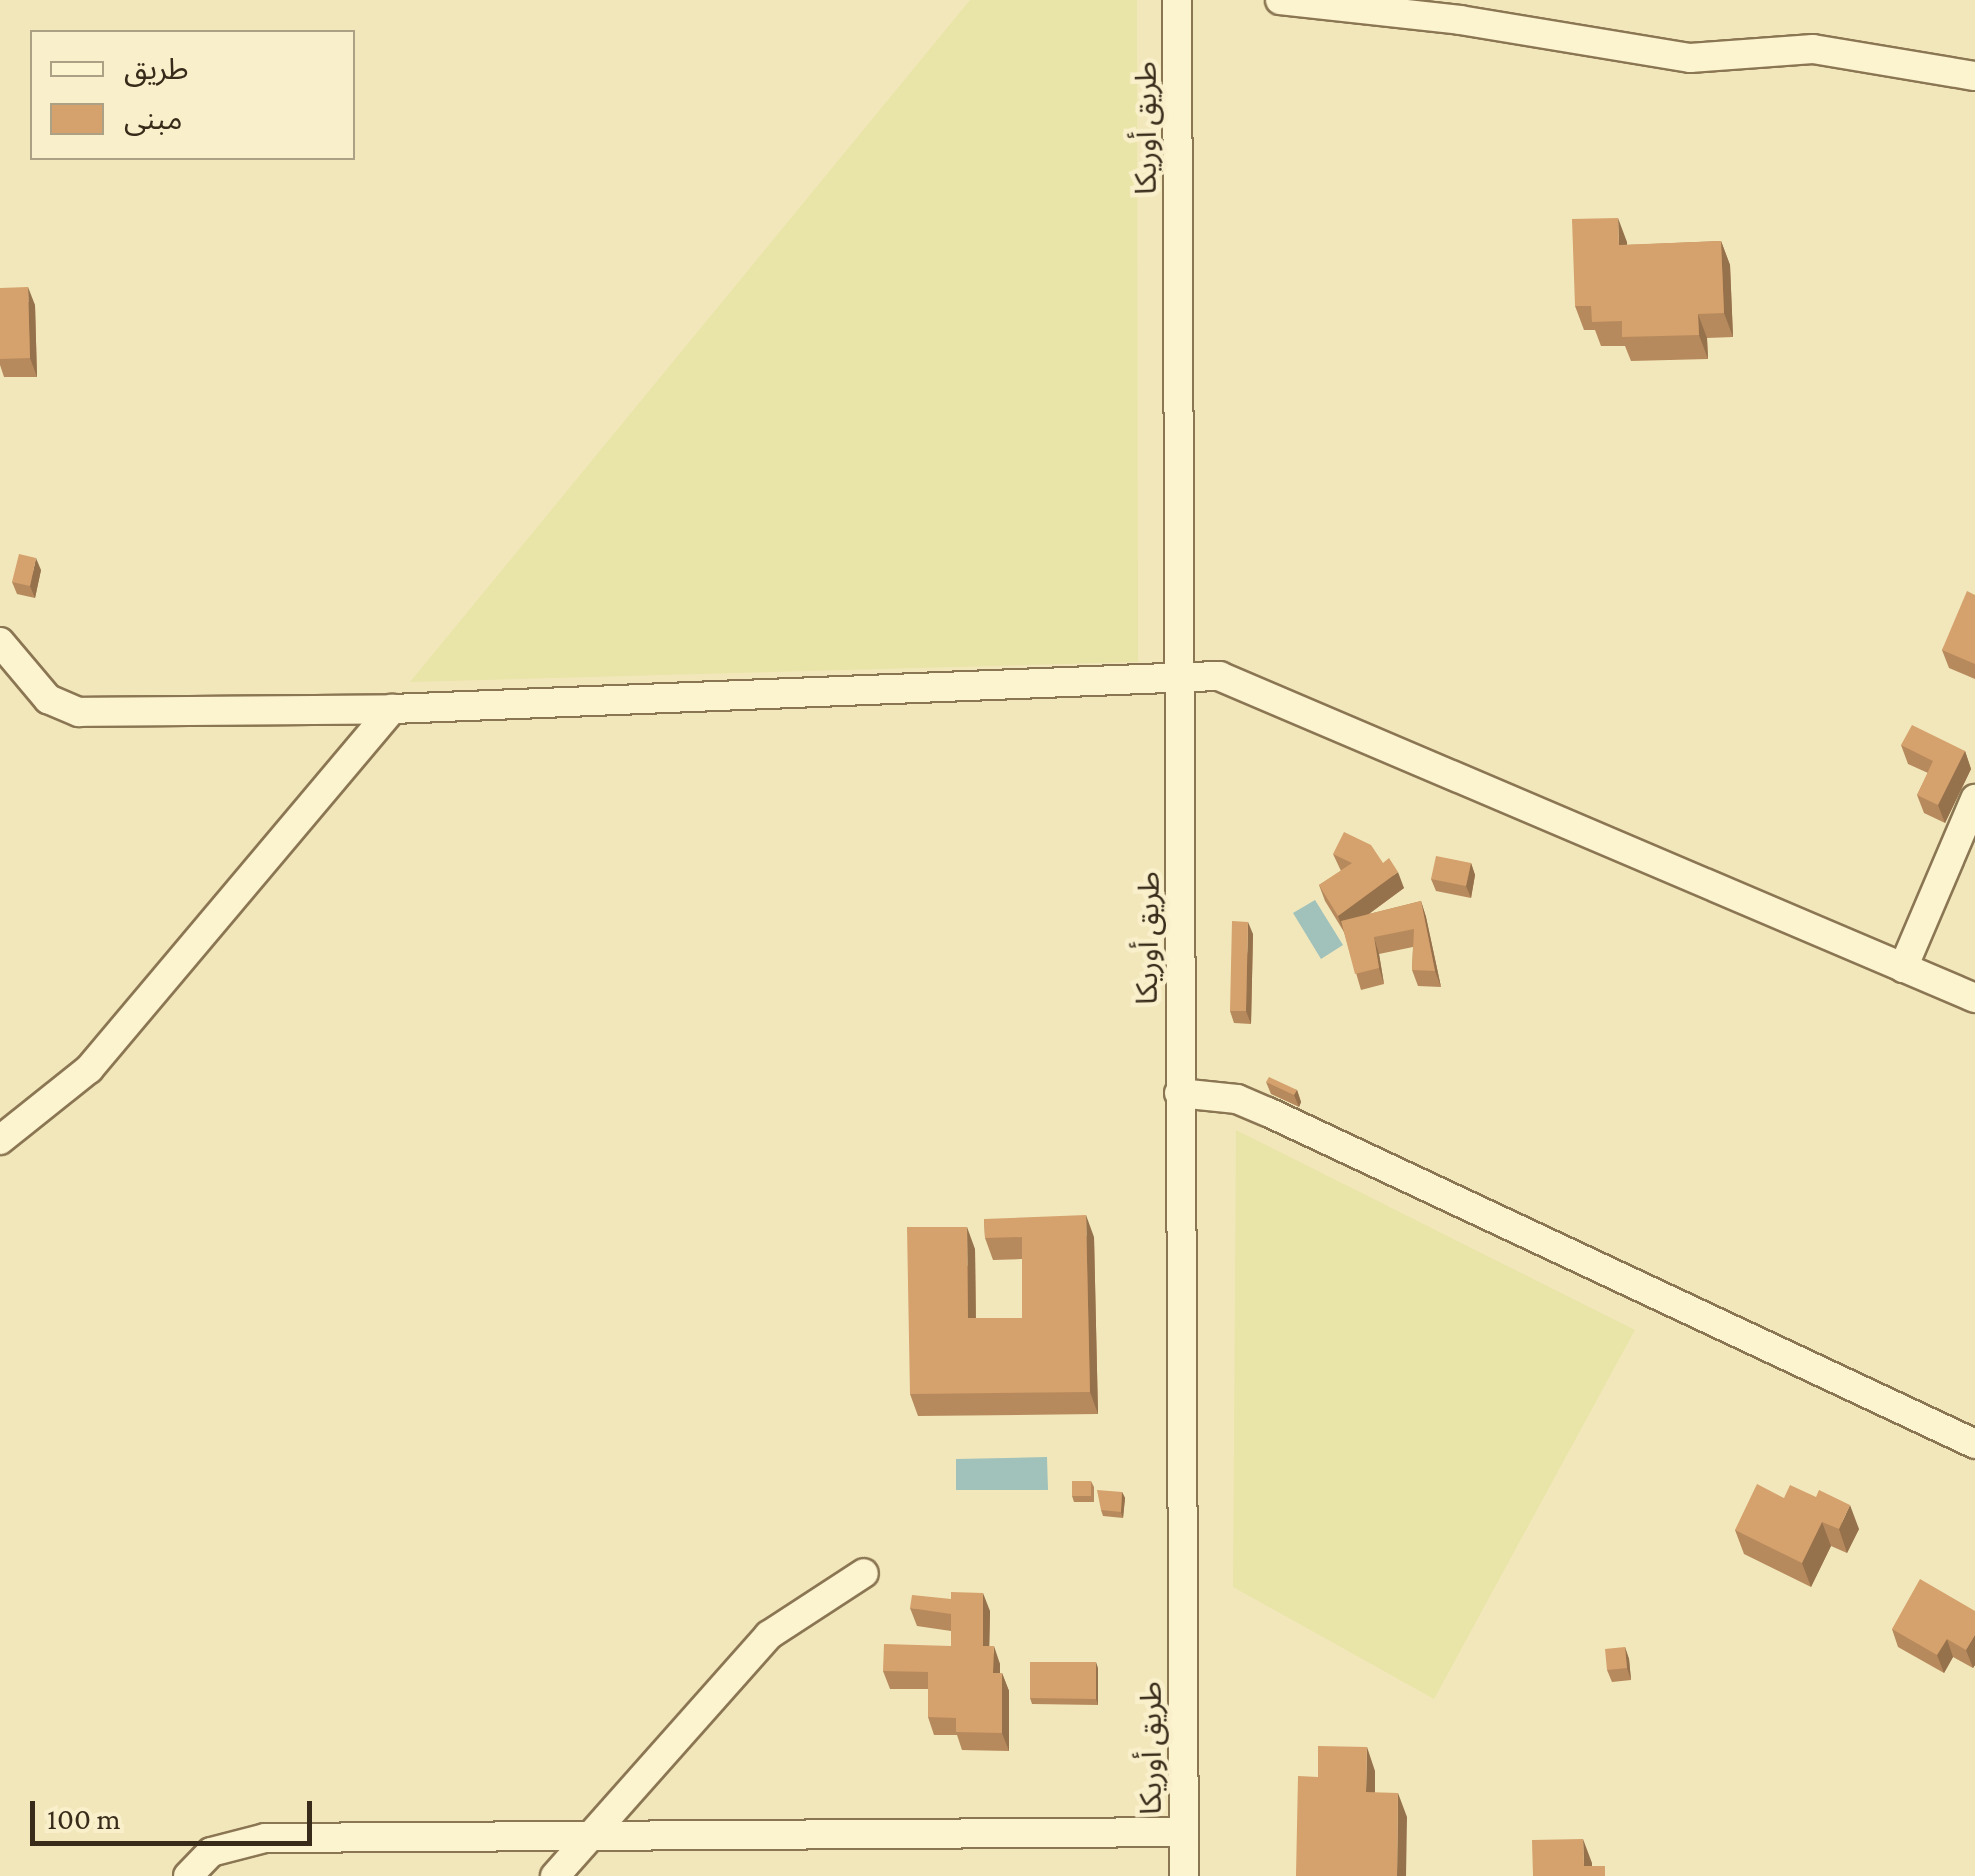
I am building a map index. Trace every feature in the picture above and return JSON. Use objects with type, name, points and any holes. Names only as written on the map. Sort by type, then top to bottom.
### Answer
[{"type":"street","name":"طريق أوريكا","points":[[1178,0],[1184,679],[1179,1093],[1184,1876]]},
{"type":"street","points":[[1280,0],[1460,20],[1690,58],[1813,49],[1975,76]]},
{"type":"street","points":[[0,642],[48,699],[78,712],[392,709],[1219,676],[1975,998]]},
{"type":"street","points":[[0,1140],[88,1069],[392,709]]},
{"type":"street","points":[[1903,968],[1975,799]]},
{"type":"street","points":[[1179,1093],[1237,1100],[1268,1112],[1975,1444]]},
{"type":"street","points":[[555,1876],[770,1635],[864,1573]]},
{"type":"street","points":[[188,1876],[211,1852],[246,1840],[1182,1832]]},
{"type":"shaded area","points":[[970,0],[1137,0],[1138,662],[410,682]]},
{"type":"shaded area","points":[[1236,1130],[1635,1330],[1434,1699],[1233,1587]]},
{"type":"water","points":[[1315,900],[1343,945],[1321,959],[1293,913]]},
{"type":"water","points":[[1047,1457],[1048,1490],[956,1490],[956,1459]]},
{"type":"building","points":[[1618,218],[1619,245],[1721,241],[1724,313],[1698,314],[1699,335],[1622,337],[1622,321],[1592,322],[1591,306],[1575,306],[1572,219]]},
{"type":"building","points":[[28,287],[30,358],[0,359],[0,288]]},
{"type":"building","points":[[19,554],[36,558],[30,586],[12,582]]},
{"type":"building","points":[[1967,591],[1975,595],[1975,664],[1942,650]]},
{"type":"building","points":[[1912,725],[1965,751],[1938,805],[1917,795],[1933,761],[1901,745]]},
{"type":"building","points":[[1344,832],[1371,845],[1383,863],[1389,858],[1398,872],[1338,916],[1319,885],[1352,863],[1333,854]]},
{"type":"building","points":[[1436,856],[1471,863],[1466,886],[1431,879]]},
{"type":"building","points":[[1421,901],[1435,971],[1412,970],[1414,929],[1374,937],[1379,968],[1355,974],[1341,921]]},
{"type":"building","points":[[1232,921],[1248,922],[1246,1011],[1230,1011]]},
{"type":"building","points":[[1269,1077],[1297,1090],[1294,1095],[1266,1082]]},
{"type":"building","points":[[1086,1215],[1090,1392],[910,1394],[907,1227],[967,1227],[968,1318],[1022,1318],[1022,1237],[985,1238],[984,1219]]},
{"type":"building","points":[[1072,1481],[1091,1481],[1091,1496],[1072,1496]]},
{"type":"building","points":[[1757,1484],[1784,1498],[1790,1485],[1816,1497],[1819,1490],[1850,1505],[1839,1529],[1822,1522],[1802,1563],[1735,1530]]},
{"type":"building","points":[[1097,1490],[1122,1492],[1121,1512],[1101,1510]]},
{"type":"building","points":[[1920,1579],[1975,1611],[1975,1635],[1966,1650],[1947,1639],[1937,1655],[1892,1629]]},
{"type":"building","points":[[951,1592],[983,1593],[983,1646],[994,1646],[993,1673],[1002,1673],[1002,1733],[956,1732],[956,1718],[928,1717],[928,1672],[883,1671],[884,1644],[951,1646],[951,1614],[910,1608],[912,1595],[951,1599]]},
{"type":"building","points":[[1625,1647],[1627,1668],[1607,1670],[1605,1649]]},
{"type":"building","points":[[1030,1662],[1096,1662],[1096,1699],[1030,1698]]},
{"type":"building","points":[[1318,1746],[1367,1747],[1366,1792],[1398,1793],[1397,1876],[1296,1876],[1298,1776],[1318,1777]]},
{"type":"building","points":[[1583,1839],[1584,1866],[1605,1866],[1605,1876],[1533,1876],[1532,1840]]}]
